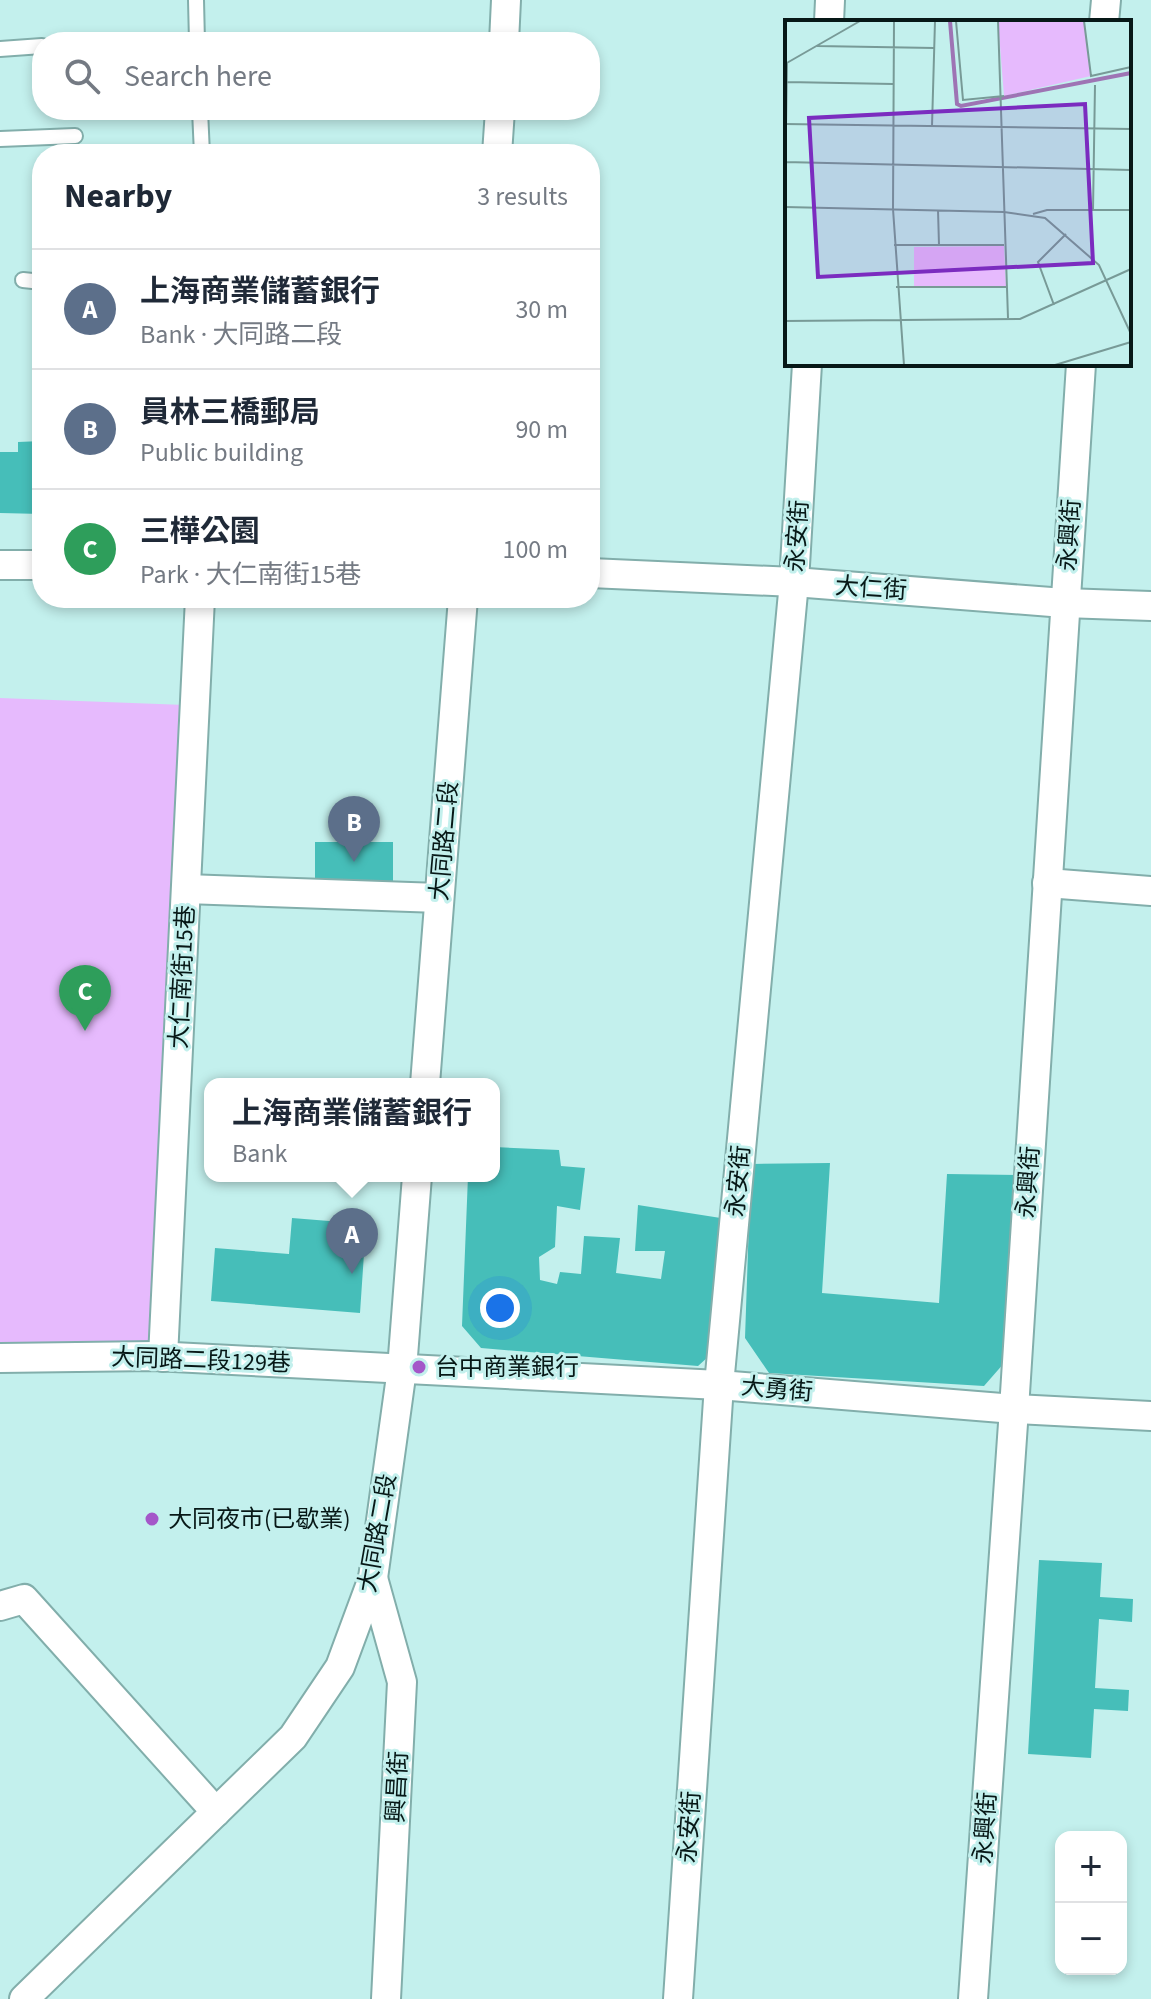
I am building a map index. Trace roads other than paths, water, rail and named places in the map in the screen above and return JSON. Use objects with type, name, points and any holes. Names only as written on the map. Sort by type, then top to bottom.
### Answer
[{"type":"street","points":[[504,32],[506,0]]},
{"type":"street","points":[[829,20],[830,0]]},
{"type":"street","points":[[1104,20],[1106,0]]},
{"type":"street","points":[[498,144],[499,120]]},
{"type":"street","name":"永安街","points":[[678,1999],[719,1385],[794,582],[807,366]]},
{"type":"street","name":"永興街","points":[[973,1999],[1081,366]]},
{"type":"street","points":[[0,565],[32,565]]},
{"type":"street","name":"大仁街","points":[[600,573],[794,582],[1064,603],[1151,606]]},
{"type":"street","name":"大仁南街15巷","points":[[163,1357],[200,608]]},
{"type":"street","name":"大同路二段","points":[[425,1078],[462,608]]},
{"type":"street","points":[[1047,883],[1151,891]]},
{"type":"street","points":[[186,889],[439,898]]},
{"type":"street","name":"大同路二段","points":[[24,1999],[293,1737],[340,1667],[373,1578],[402,1369],[417,1182]]},
{"type":"street","name":"大同路二段129巷","points":[[0,1358],[163,1357],[402,1369]]},
{"type":"street","name":"大勇街","points":[[402,1369],[719,1385],[1014,1409],[1151,1416]]},
{"type":"street","name":"興昌街","points":[[373,1578],[402,1682],[386,1999]]},
{"type":"street","points":[[0,1606],[24,1599],[216,1812]]},
{"type":"lane","points":[[196,0],[197,32]]},
{"type":"lane","points":[[0,49],[32,47]]},
{"type":"lane","points":[[200,120],[202,144]]},
{"type":"lane","points":[[0,139],[75,136]]},
{"type":"lane","points":[[23,280],[32,281]]},
{"type":"place","name":"員林三橋郵局","points":[[354,862]]},
{"type":"place","name":"三樺公園","points":[[85,1031]]},
{"type":"place","name":"上海商業儲蓄銀行","points":[[352,1274]]},
{"type":"place","name":"台中商業銀行","points":[[419,1367]]},
{"type":"place","name":"大同夜市(已歇業)","points":[[152,1519]]}]
